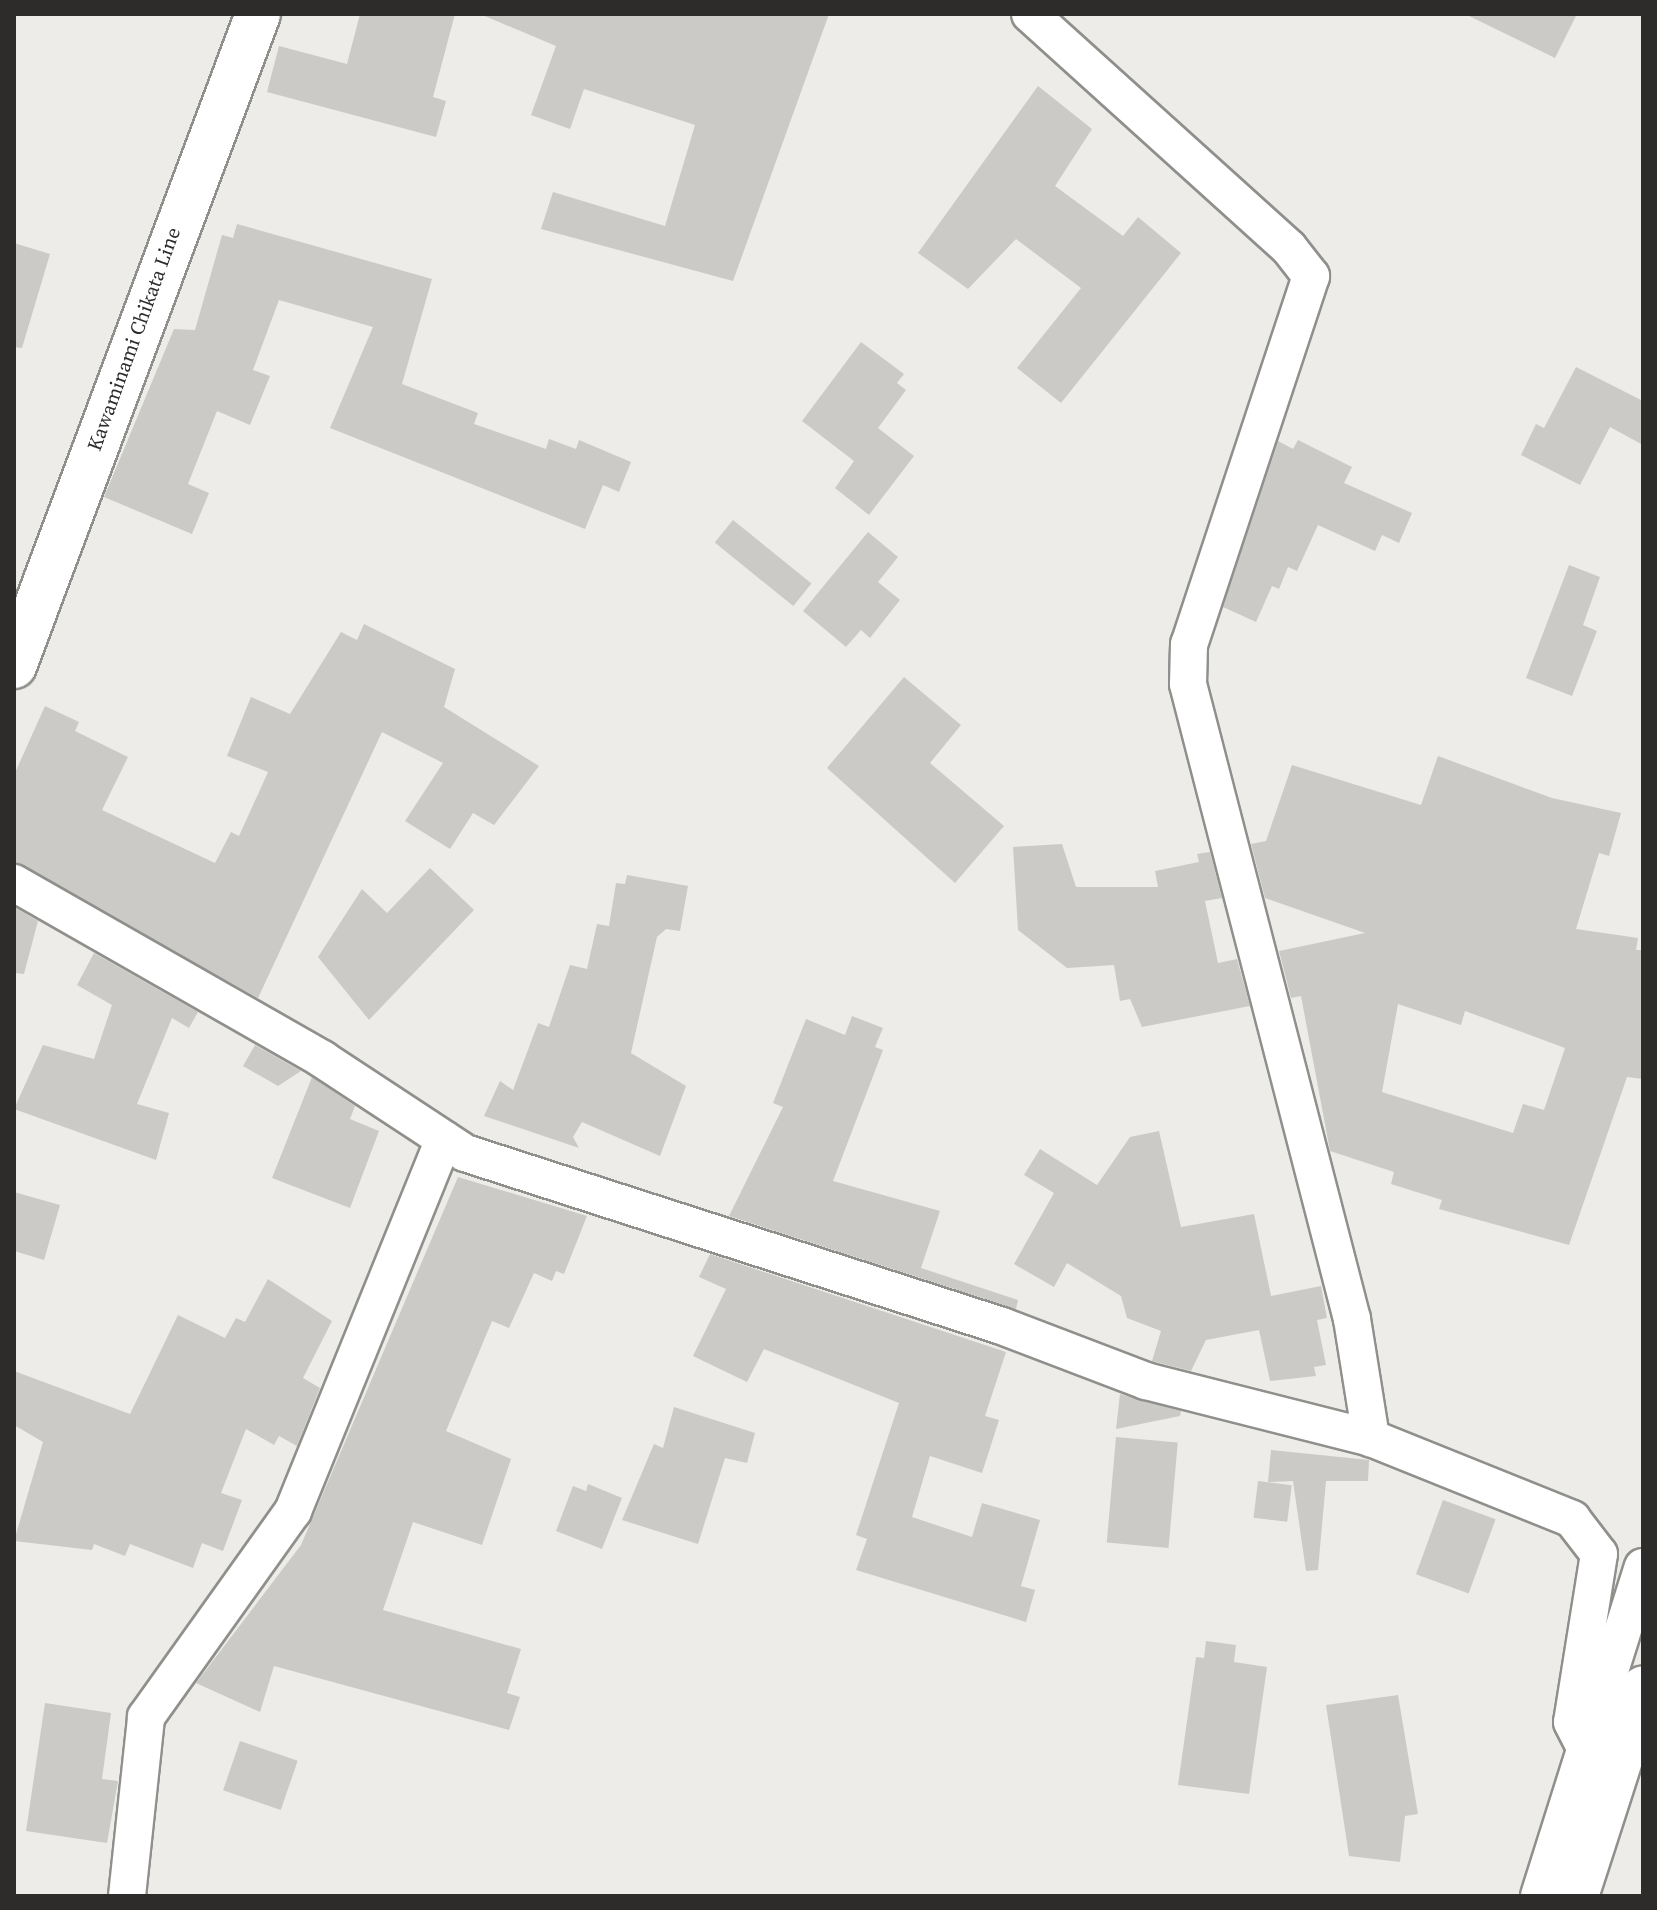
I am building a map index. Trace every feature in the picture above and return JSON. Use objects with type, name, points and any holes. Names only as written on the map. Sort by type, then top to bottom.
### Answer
[{"type":"main road","name":"Kawaminami Chikata Line","points":[[14,666],[258,14]]},
{"type":"main road","points":[[1576,1896],[1643,1689]]},
{"type":"street","points":[[1030,14],[1289,248],[1311,276],[1189,644],[1188,684],[1352,1319],[1371,1438]]},
{"type":"street","points":[[14,883],[310,1051],[465,1153],[1002,1326],[1146,1381],[1371,1438],[1572,1519],[1599,1554],[1572,1722],[1587,1751]]},
{"type":"street","points":[[127,1896],[146,1717],[293,1511],[444,1140]]},
{"type":"street","points":[[1539,1896],[1643,1567]]},
{"type":"building","points":[[360,14],[455,14],[433,97],[446,101],[436,137],[267,92],[279,46],[347,64]]},
{"type":"building","points":[[480,14],[829,14],[733,281],[541,229],[553,192],[665,226],[695,125],[584,89],[570,129],[531,115],[556,46]]},
{"type":"building","points":[[1465,14],[1577,14],[1555,58]]},
{"type":"building","points":[[1038,86],[1092,129],[1055,186],[1123,236],[1138,217],[1181,253],[1061,403],[1017,368],[1081,288],[1016,239],[968,289],[918,253]]},
{"type":"building","points":[[237,224],[432,279],[402,384],[478,413],[474,424],[546,449],[549,439],[576,449],[579,440],[631,462],[619,492],[603,485],[585,529],[330,428],[373,327],[279,300],[253,370],[270,376],[250,425],[217,411],[188,484],[209,493],[192,534],[104,497],[174,329],[195,330],[222,235],[233,238]]},
{"type":"building","points":[[14,243],[50,254],[22,348],[14,347]]},
{"type":"building","points":[[861,342],[904,374],[897,383],[906,390],[878,428],[914,456],[869,515],[835,488],[854,461],[802,421]]},
{"type":"building","points":[[1576,367],[1643,401],[1643,445],[1610,427],[1580,485],[1521,455],[1536,424],[1544,428]]},
{"type":"building","points":[[1298,440],[1352,467],[1344,483],[1412,513],[1399,543],[1382,535],[1375,551],[1318,525],[1297,571],[1288,567],[1279,589],[1272,586],[1256,622],[1223,607],[1278,441],[1293,449]]},
{"type":"building","points":[[733,520],[811,584],[793,606],[715,543]]},
{"type":"building","points":[[868,532],[898,557],[878,582],[900,600],[870,638],[861,630],[846,647],[803,611]]},
{"type":"building","points":[[1569,565],[1600,577],[1583,625],[1597,631],[1572,696],[1526,678]]},
{"type":"building","points":[[364,624],[455,669],[444,707],[539,766],[494,825],[473,813],[450,849],[405,821],[443,763],[382,732],[258,998],[14,862],[14,775],[45,706],[79,722],[75,731],[128,757],[102,810],[215,863],[231,832],[239,836],[268,772],[227,756],[251,697],[290,714],[341,632],[357,640]]},
{"type":"building","points":[[904,677],[961,725],[930,763],[1004,826],[955,883],[827,768]]},
{"type":"building","points":[[1438,756],[1552,798],[1621,813],[1609,856],[1599,853],[1576,929],[1638,938],[1636,950],[1643,950],[1643,1079],[1627,1077],[1569,1245],[1439,1209],[1442,1200],[1391,1184],[1394,1172],[1330,1151],[1301,996],[1291,998],[1279,951],[1365,933],[1265,898],[1251,844],[1266,841],[1292,765],[1421,805]],"holes":[[[1398,1004],[1461,1025],[1465,1011],[1565,1048],[1544,1110],[1523,1104],[1513,1133],[1382,1092]]]},
{"type":"building","points":[[1062,844],[1076,887],[1158,887],[1155,871],[1199,862],[1197,854],[1210,852],[1222,898],[1205,901],[1218,963],[1237,959],[1250,1006],[1142,1027],[1130,999],[1120,1001],[1114,965],[1067,968],[1018,930],[1013,847]]},
{"type":"building","points":[[430,868],[474,910],[369,1020],[318,957],[362,889],[387,913]]},
{"type":"building","points":[[627,875],[688,886],[680,931],[666,929],[657,937],[631,1053],[686,1086],[660,1156],[582,1122],[573,1137],[579,1148],[484,1116],[500,1081],[513,1090],[538,1023],[549,1027],[570,965],[587,969],[597,924],[609,926],[616,883],[625,884]]},
{"type":"building","points":[[14,907],[38,921],[24,974],[14,973]]},
{"type":"building","points":[[94,953],[198,1012],[189,1028],[172,1018],[137,1104],[169,1113],[156,1160],[14,1109],[43,1045],[94,1059],[112,1005],[77,985]]},
{"type":"building","points":[[852,1016],[883,1028],[875,1047],[883,1050],[833,1181],[940,1211],[921,1268],[1018,1300],[1016,1309],[729,1216],[783,1107],[773,1103],[806,1019],[845,1035]]},
{"type":"building","points":[[255,1045],[301,1071],[278,1086],[243,1066]]},
{"type":"building","points":[[312,1077],[355,1106],[350,1119],[379,1131],[350,1208],[272,1178]]},
{"type":"building","points":[[1159,1131],[1181,1227],[1254,1214],[1271,1296],[1321,1286],[1327,1318],[1317,1320],[1326,1365],[1314,1367],[1316,1376],[1270,1381],[1259,1330],[1206,1340],[1191,1371],[1152,1361],[1161,1331],[1127,1318],[1121,1296],[1067,1263],[1054,1287],[1014,1264],[1054,1193],[1024,1175],[1040,1149],[1097,1185],[1130,1137]]},
{"type":"building","points":[[458,1177],[587,1216],[564,1274],[556,1271],[552,1281],[534,1273],[509,1328],[492,1321],[446,1431],[511,1459],[482,1545],[413,1522],[383,1610],[521,1649],[507,1693],[520,1697],[509,1730],[274,1666],[260,1712],[196,1683],[301,1545]]},
{"type":"building","points":[[14,1192],[60,1205],[44,1260],[14,1251]]},
{"type":"building","points":[[710,1254],[1006,1352],[985,1416],[999,1420],[982,1473],[930,1456],[912,1517],[972,1537],[982,1503],[1040,1520],[1021,1586],[1035,1590],[1026,1622],[856,1570],[867,1539],[856,1535],[899,1403],[764,1349],[747,1382],[693,1356],[726,1289],[699,1277]]},
{"type":"building","points":[[268,1279],[332,1321],[303,1378],[320,1388],[297,1446],[279,1436],[274,1445],[246,1429],[221,1493],[242,1500],[223,1551],[202,1543],[193,1568],[130,1544],[125,1556],[94,1544],[92,1550],[14,1541],[43,1442],[14,1425],[14,1371],[130,1414],[178,1315],[225,1338],[236,1318],[245,1322]]},
{"type":"building","points":[[1120,1394],[1181,1411],[1180,1416],[1116,1429]]},
{"type":"building","points":[[674,1407],[755,1433],[747,1463],[725,1458],[698,1544],[622,1520],[654,1444],[663,1448]]},
{"type":"building","points":[[1116,1437],[1178,1442],[1169,1548],[1107,1543]]},
{"type":"building","points":[[1271,1450],[1369,1460],[1368,1481],[1326,1481],[1318,1570],[1306,1571],[1293,1481],[1268,1482]]},
{"type":"building","points":[[1258,1481],[1292,1485],[1287,1522],[1253,1518]]},
{"type":"building","points":[[588,1484],[622,1498],[602,1549],[556,1531],[573,1486],[586,1491]]},
{"type":"building","points":[[1443,1500],[1496,1519],[1469,1593],[1416,1574]]},
{"type":"building","points":[[1206,1641],[1236,1645],[1234,1662],[1267,1667],[1249,1794],[1178,1785],[1196,1657],[1204,1658]]},
{"type":"building","points":[[1398,1695],[1418,1814],[1405,1816],[1400,1862],[1349,1856],[1326,1705]]},
{"type":"building","points":[[45,1703],[111,1713],[102,1779],[118,1781],[107,1843],[26,1831]]},
{"type":"building","points":[[240,1741],[298,1761],[281,1810],[223,1790]]}]
